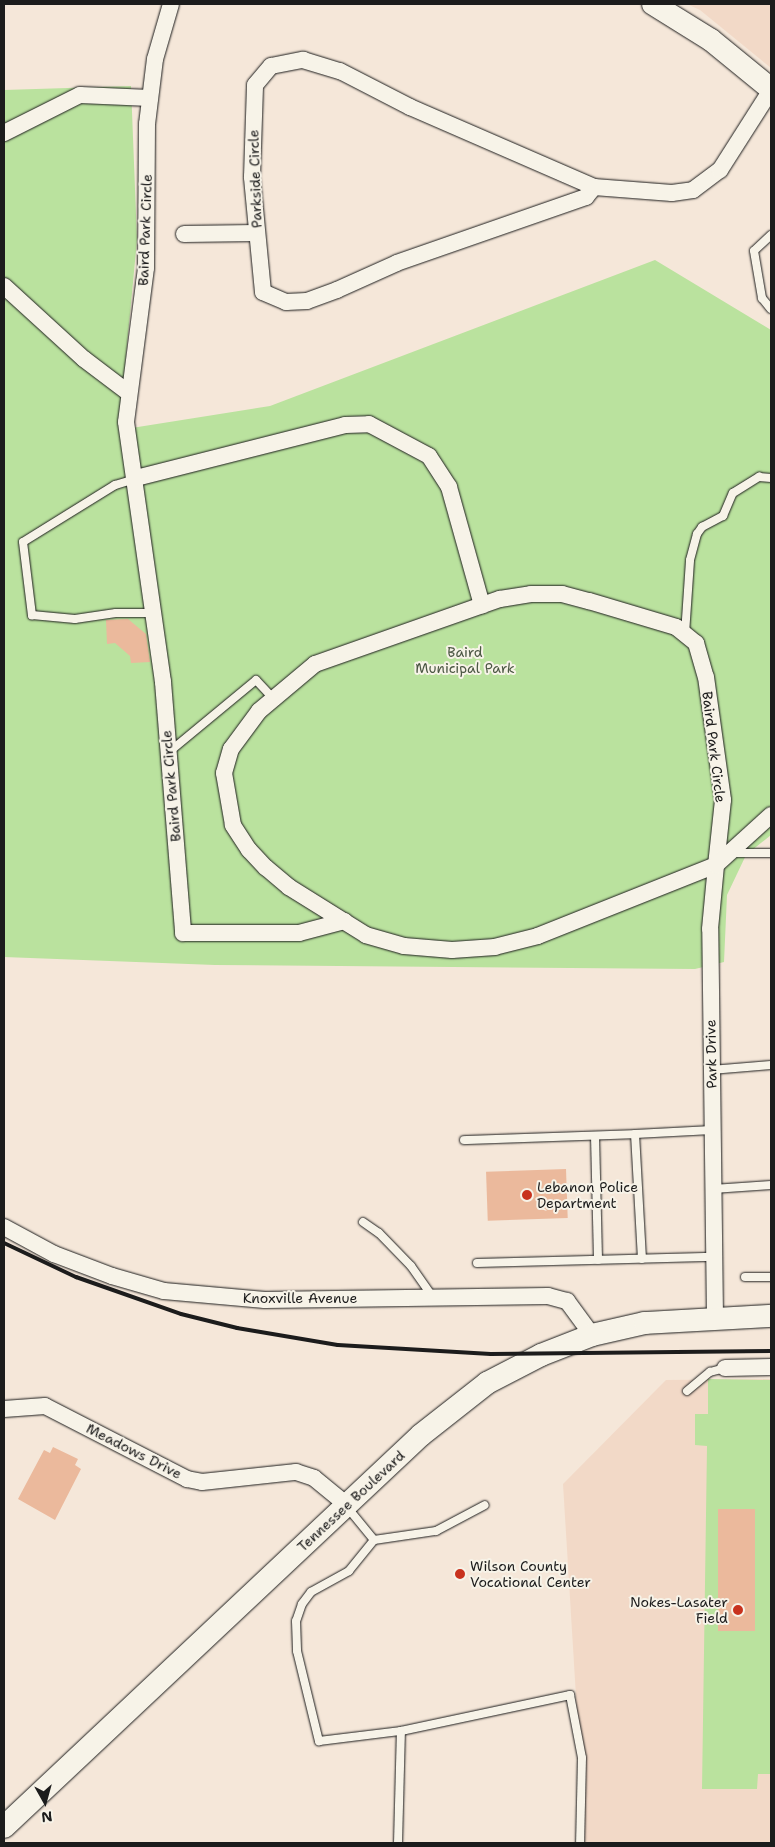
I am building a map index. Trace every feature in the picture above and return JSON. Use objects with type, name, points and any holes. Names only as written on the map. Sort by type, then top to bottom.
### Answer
[{"type":"street","name":"Baird Park Circle","points":[[171,4],[155,59],[147,124],[146,268],[126,422],[136,478],[163,682],[182,933],[299,933],[344,921]]},
{"type":"street","points":[[653,4],[711,40],[771,90]]},
{"type":"street","name":"Parkside Circle","points":[[594,187],[586,197],[397,262],[307,300],[286,302],[263,292],[252,177],[255,85],[272,66],[303,60],[340,71],[410,107],[594,187],[672,193],[693,190],[720,170],[771,90]]},
{"type":"street","points":[[4,132],[80,95],[150,98]]},
{"type":"street","points":[[184,234],[256,233]]},
{"type":"street","points":[[4,286],[84,359],[129,392]]},
{"type":"street","points":[[136,478],[345,425],[369,424],[429,456],[449,487],[482,605]]},
{"type":"street","name":"Baird Park Circle","points":[[531,594],[562,594],[676,626],[685,634],[696,643],[706,677],[723,800],[716,865],[538,936],[495,947],[452,950],[404,946],[366,935],[289,887],[266,868],[249,850],[233,825],[224,773],[231,749],[241,733],[274,698],[314,664],[482,605],[531,594]]},
{"type":"street","points":[[716,865],[771,815]]},
{"type":"street","name":"Park Drive","points":[[715,1317],[710,929],[716,865]]},
{"type":"street","name":"Knoxville Avenue","points":[[4,1227],[54,1254],[112,1276],[164,1291],[265,1300],[432,1296],[548,1296],[567,1301],[592,1335]]},
{"type":"street","name":"Tennessee Boulevard","points":[[4,1827],[421,1435],[487,1383],[540,1355],[592,1335],[645,1323],[715,1317],[771,1316]]},
{"type":"street","points":[[726,1368],[771,1368]]},
{"type":"street","name":"Meadows Drive","points":[[4,1409],[44,1406],[187,1479],[202,1482],[296,1472],[314,1478],[346,1506]]},
{"type":"lane","points":[[771,235],[754,251],[762,298],[771,309]]},
{"type":"lane","points":[[136,478],[115,485],[24,542],[32,615],[75,619],[116,613],[154,613]]},
{"type":"lane","points":[[685,634],[690,560],[697,534],[723,516],[733,493],[759,478],[771,478]]},
{"type":"lane","points":[[167,754],[256,680],[274,698]]},
{"type":"lane","points":[[729,853],[771,853]]},
{"type":"lane","points":[[712,1070],[771,1065]]},
{"type":"lane","points":[[464,1140],[712,1130]]},
{"type":"lane","points":[[635,1134],[642,1259]]},
{"type":"lane","points":[[595,1136],[598,1260]]},
{"type":"lane","points":[[713,1189],[771,1185]]},
{"type":"lane","points":[[363,1222],[380,1233],[411,1266],[432,1296]]},
{"type":"lane","points":[[477,1263],[714,1257]]},
{"type":"lane","points":[[745,1278],[771,1277]]},
{"type":"lane","points":[[688,1391],[710,1372],[726,1368]]},
{"type":"lane","points":[[485,1505],[436,1531],[374,1540],[349,1571],[311,1592],[302,1604],[296,1621],[298,1651],[319,1741],[401,1731],[570,1695],[582,1758],[580,1843]]},
{"type":"lane","points":[[346,1506],[374,1540]]},
{"type":"lane","points":[[398,1843],[401,1731]]},
{"type":"shaded area","points":[[687,4],[771,4],[771,68],[700,10]]},
{"type":"shaded area","points":[[771,1379],[771,1843],[585,1843],[563,1484],[666,1380]]},
{"type":"green space","name":"Baird Municipal Park","points":[[131,86],[137,240],[119,430],[270,406],[655,260],[771,330],[771,835],[746,855],[727,895],[724,962],[695,969],[215,965],[4,957],[4,90]]},
{"type":"green space","name":"Nokes-Lasater Field","points":[[708,1379],[771,1380],[771,1774],[758,1774],[757,1789],[702,1789],[707,1446],[695,1445],[695,1414],[708,1414]]},
{"type":"building","points":[[128,619],[146,634],[150,662],[131,663],[130,656],[115,643],[107,644],[106,620]]},
{"type":"building","name":"Lebanon Police Department","points":[[566,1169],[568,1218],[488,1221],[486,1172]]},
{"type":"building","points":[[53,1447],[78,1459],[75,1465],[81,1469],[55,1520],[18,1499],[44,1450],[50,1453]]},
{"type":"building","points":[[718,1509],[755,1509],[755,1631],[718,1631]]},
{"type":"railway","points":[[4,1243],[76,1277],[181,1314],[237,1328],[338,1345],[491,1354],[771,1351]]},
{"type":"place","name":"Lebanon Police Department","points":[[527,1195]]},
{"type":"place","name":"Wilson County Vocational Center","points":[[460,1574]]},
{"type":"place","name":"Nokes-Lasater Field","points":[[738,1610]]}]
